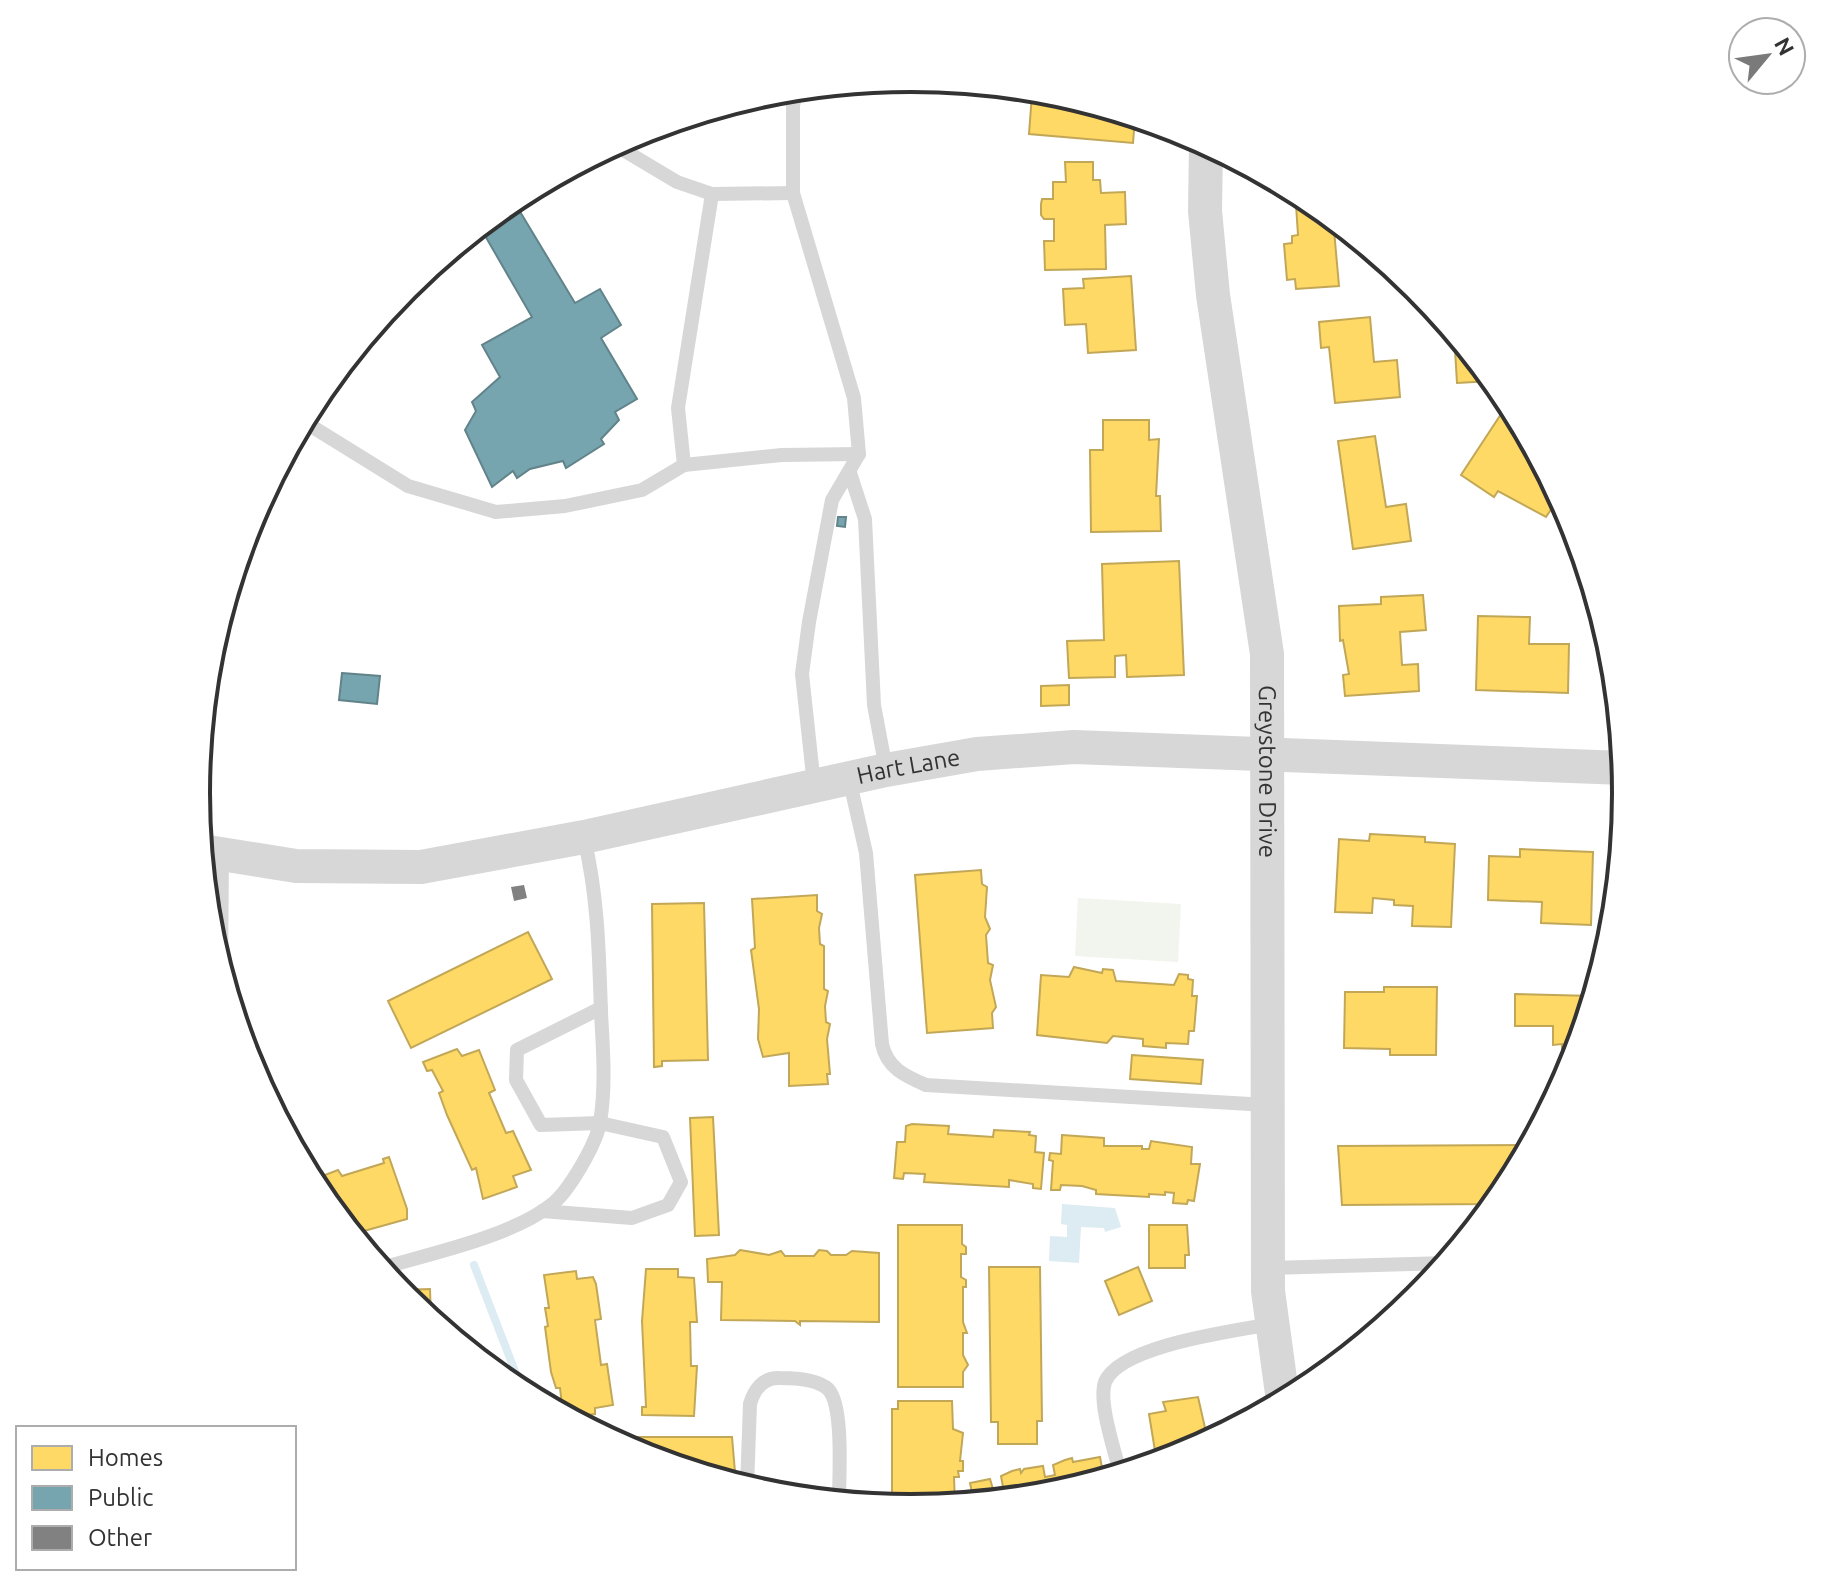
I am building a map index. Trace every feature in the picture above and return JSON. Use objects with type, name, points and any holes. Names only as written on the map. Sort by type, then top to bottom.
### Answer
[{"type":"street","name":"Greystone Drive","points":[[1206,157],[1205,211],[1213,295],[1267,654],[1268,1268],[1271,1324],[1281,1388]]},
{"type":"street","name":"Hart Lane","points":[[213,852],[296,866],[421,867],[584,837],[886,770],[977,754],[1074,747],[1611,768]]},
{"type":"lane","points":[[794,102],[793,193],[854,398],[859,454],[832,500],[802,674],[814,786]]},
{"type":"lane","points":[[627,152],[677,182],[712,194],[793,193]]},
{"type":"lane","points":[[684,465],[678,408],[712,194]]},
{"type":"lane","points":[[314,428],[408,486],[496,512],[565,506],[642,490],[684,465],[782,455],[859,454]]},
{"type":"lane","points":[[850,473],[865,519],[874,705],[886,770]]},
{"type":"lane","points":[[849,778],[866,853],[884,1056],[905,1077],[926,1085],[1267,1105]]},
{"type":"lane","points":[[393,1265],[461,1245],[542,1211],[563,1195],[600,1123],[601,1008],[596,887],[584,837]]},
{"type":"lane","points":[[542,1211],[632,1218],[668,1205],[681,1182],[663,1137],[600,1123],[541,1125],[516,1080],[517,1050],[601,1008]]},
{"type":"lane","points":[[1268,1268],[1431,1263]]},
{"type":"lane","points":[[1117,1463],[1106,1417],[1104,1385],[1110,1373],[1127,1359],[1271,1324]]},
{"type":"lane","points":[[747,1474],[750,1404],[754,1391],[772,1377],[798,1379],[826,1387],[832,1395],[838,1426],[839,1490]]},
{"type":"shaded area","points":[[1078,898],[1181,904],[1178,962],[1075,956]]},
{"type":"shaded area","points":[[1062,1204],[1115,1208],[1121,1227],[1105,1232],[1104,1228],[1081,1227],[1079,1263],[1049,1261],[1050,1236],[1067,1237],[1067,1225],[1061,1224]]},
{"type":"building: Homes","points":[[1031,102],[1134,128],[1133,143],[1029,134]]},
{"type":"building: Homes","points":[[1065,162],[1093,162],[1093,180],[1100,180],[1101,193],[1125,192],[1126,224],[1105,225],[1106,269],[1045,270],[1044,241],[1054,241],[1054,219],[1044,219],[1041,204],[1042,199],[1053,199],[1053,182],[1066,182]]},
{"type":"building: Homes","points":[[1296,207],[1334,234],[1339,286],[1296,289],[1295,279],[1287,280],[1284,244],[1292,243],[1292,236],[1298,235]]},
{"type":"building: Homes","points":[[1131,276],[1136,350],[1088,353],[1086,324],[1065,325],[1063,289],[1084,288],[1083,279]]},
{"type":"building: Homes","points":[[1370,317],[1374,362],[1397,360],[1400,397],[1335,403],[1329,347],[1321,348],[1319,322]]},
{"type":"building: Homes","points":[[1455,350],[1479,382],[1457,383]]},
{"type":"building: Homes","points":[[1501,415],[1519,443],[1552,509],[1546,517],[1498,491],[1494,497],[1461,475]]},
{"type":"building: Homes","points":[[1103,420],[1149,420],[1149,440],[1159,439],[1156,496],[1160,496],[1161,531],[1091,532],[1090,450],[1103,450]]},
{"type":"building: Homes","points":[[1375,436],[1386,507],[1406,504],[1411,541],[1353,549],[1338,441]]},
{"type":"building: Homes","points":[[1179,561],[1184,675],[1127,677],[1126,655],[1115,656],[1115,677],[1069,678],[1067,641],[1104,640],[1102,564]]},
{"type":"building: Homes","points":[[1423,595],[1426,630],[1400,632],[1402,665],[1418,664],[1419,691],[1345,696],[1343,675],[1349,674],[1343,640],[1340,641],[1339,606],[1381,604],[1381,597]]},
{"type":"building: Homes","points":[[1478,616],[1530,617],[1529,644],[1569,644],[1568,693],[1476,690]]},
{"type":"building: Homes","points":[[1069,685],[1069,705],[1041,706],[1041,686]]},
{"type":"building: Homes","points":[[1370,834],[1425,837],[1425,842],[1455,844],[1451,927],[1412,926],[1413,906],[1394,905],[1394,900],[1373,898],[1372,913],[1335,912],[1339,839],[1369,841]]},
{"type":"building: Homes","points":[[1520,849],[1593,852],[1591,925],[1541,923],[1542,902],[1488,900],[1489,856],[1520,857]]},
{"type":"building: Homes","points":[[981,870],[982,884],[987,887],[985,917],[990,929],[986,935],[988,963],[993,965],[990,980],[996,1007],[992,1013],[993,1028],[927,1033],[915,875]]},
{"type":"building: Homes","points":[[817,895],[817,911],[822,914],[819,928],[820,944],[824,946],[824,989],[828,991],[825,1006],[826,1022],[830,1024],[827,1039],[830,1074],[827,1074],[828,1084],[789,1086],[789,1053],[763,1057],[758,1039],[759,1009],[751,950],[755,948],[752,899]]},
{"type":"building: Homes","points":[[704,903],[708,1060],[662,1061],[662,1066],[654,1067],[652,904]]},
{"type":"building: Homes","points":[[528,932],[552,979],[411,1048],[388,1001]]},
{"type":"building: Homes","points":[[1074,967],[1102,973],[1103,969],[1113,970],[1116,981],[1174,985],[1179,974],[1188,975],[1188,979],[1193,980],[1192,996],[1197,996],[1194,1031],[1189,1031],[1188,1044],[1166,1043],[1166,1048],[1143,1046],[1143,1039],[1113,1036],[1107,1043],[1037,1035],[1041,975],[1069,977]]},
{"type":"building: Homes","points":[[1384,987],[1437,987],[1436,1055],[1390,1055],[1390,1049],[1344,1048],[1345,992],[1384,992]]},
{"type":"building: Homes","points":[[1515,994],[1582,996],[1562,1053],[1562,1044],[1553,1045],[1553,1026],[1515,1026]]},
{"type":"building: Homes","points":[[457,1049],[462,1056],[479,1050],[495,1090],[489,1093],[506,1133],[513,1131],[531,1170],[513,1176],[517,1187],[483,1199],[476,1168],[472,1170],[447,1115],[439,1093],[443,1091],[432,1070],[427,1071],[423,1062]]},
{"type":"building: Homes","points":[[1132,1055],[1203,1060],[1201,1084],[1130,1079]]},
{"type":"building: Homes","points":[[713,1117],[719,1235],[695,1236],[690,1118]]},
{"type":"building: Homes","points":[[906,1126],[949,1126],[948,1134],[993,1137],[994,1130],[1030,1132],[1029,1135],[1036,1136],[1035,1152],[1044,1153],[1041,1189],[1033,1188],[1033,1184],[1009,1180],[1009,1187],[924,1182],[925,1174],[904,1173],[903,1179],[894,1178],[897,1142],[905,1142]]},
{"type":"building: Homes","points":[[1062,1135],[1104,1138],[1104,1146],[1142,1146],[1142,1149],[1149,1149],[1151,1141],[1192,1147],[1191,1164],[1200,1164],[1194,1201],[1173,1203],[1174,1193],[1165,1192],[1165,1195],[1149,1194],[1149,1197],[1096,1194],[1096,1190],[1082,1186],[1061,1185],[1060,1190],[1051,1190],[1053,1161],[1049,1160],[1050,1153],[1061,1154]]},
{"type":"building: Homes","points":[[1518,1145],[1479,1204],[1342,1205],[1338,1146]]},
{"type":"building: Homes","points":[[389,1157],[407,1209],[407,1219],[364,1231],[325,1175],[338,1170],[342,1176],[384,1163],[383,1159]]},
{"type":"building: Homes","points":[[898,1225],[962,1225],[962,1244],[966,1247],[966,1254],[961,1254],[961,1277],[966,1280],[966,1287],[963,1287],[963,1322],[967,1333],[963,1333],[963,1355],[968,1365],[963,1372],[963,1387],[898,1387]]},
{"type":"building: Homes","points":[[1149,1225],[1187,1225],[1189,1255],[1185,1255],[1185,1268],[1149,1268]]},
{"type":"building: Homes","points":[[740,1250],[769,1255],[781,1251],[785,1256],[814,1256],[819,1250],[831,1255],[846,1255],[852,1251],[879,1253],[879,1322],[800,1321],[800,1325],[795,1321],[721,1320],[722,1282],[708,1282],[707,1259],[735,1255]]},
{"type":"building: Homes","points":[[989,1267],[1040,1267],[1042,1421],[1037,1421],[1037,1444],[998,1444],[998,1422],[991,1422]]},
{"type":"building: Homes","points":[[1138,1267],[1152,1301],[1119,1315],[1105,1281]]},
{"type":"building: Homes","points":[[646,1269],[678,1269],[678,1277],[694,1278],[697,1322],[690,1322],[691,1366],[697,1366],[694,1416],[642,1415],[642,1407],[646,1407],[642,1321]]},
{"type":"building: Homes","points":[[576,1271],[577,1279],[593,1277],[596,1284],[601,1319],[595,1320],[601,1365],[607,1364],[613,1405],[595,1408],[595,1414],[588,1415],[561,1400],[560,1388],[556,1388],[545,1327],[548,1326],[545,1308],[549,1308],[544,1275]]},
{"type":"building: Homes","points":[[416,1289],[430,1289],[430,1303]]},
{"type":"building: Homes","points":[[1198,1397],[1205,1430],[1155,1450],[1149,1414],[1166,1411],[1163,1402]]},
{"type":"building: Homes","points":[[898,1401],[952,1401],[953,1429],[963,1433],[960,1461],[963,1461],[963,1471],[958,1471],[959,1477],[954,1477],[955,1492],[892,1493],[892,1409],[898,1409]]},
{"type":"building: Homes","points":[[634,1437],[732,1437],[735,1471]]},
{"type":"building: Homes","points":[[1100,1457],[1102,1467],[1048,1481],[994,1489],[1003,1487],[1001,1476],[1012,1471],[1020,1469],[1021,1473],[1024,1469],[1043,1466],[1045,1477],[1055,1475],[1053,1465],[1072,1458],[1073,1462]]},
{"type":"building: Homes","points":[[990,1479],[993,1489],[972,1491],[970,1483]]},
{"type":"building: Public","points":[[520,212],[575,303],[600,289],[621,325],[601,338],[637,399],[615,412],[619,420],[601,439],[604,444],[566,468],[563,461],[530,469],[517,478],[513,471],[492,487],[465,430],[476,411],[472,402],[500,377],[482,345],[532,317],[486,237]]},
{"type":"building: Public","points":[[838,517],[846,517],[845,527],[837,526]]},
{"type":"building: Public","points":[[342,673],[380,676],[377,704],[339,700]]},
{"type":"building: Other","points":[[524,885],[527,898],[514,901],[511,887]]},
{"type":"waterway","points":[[474,1265],[515,1371]]}]
